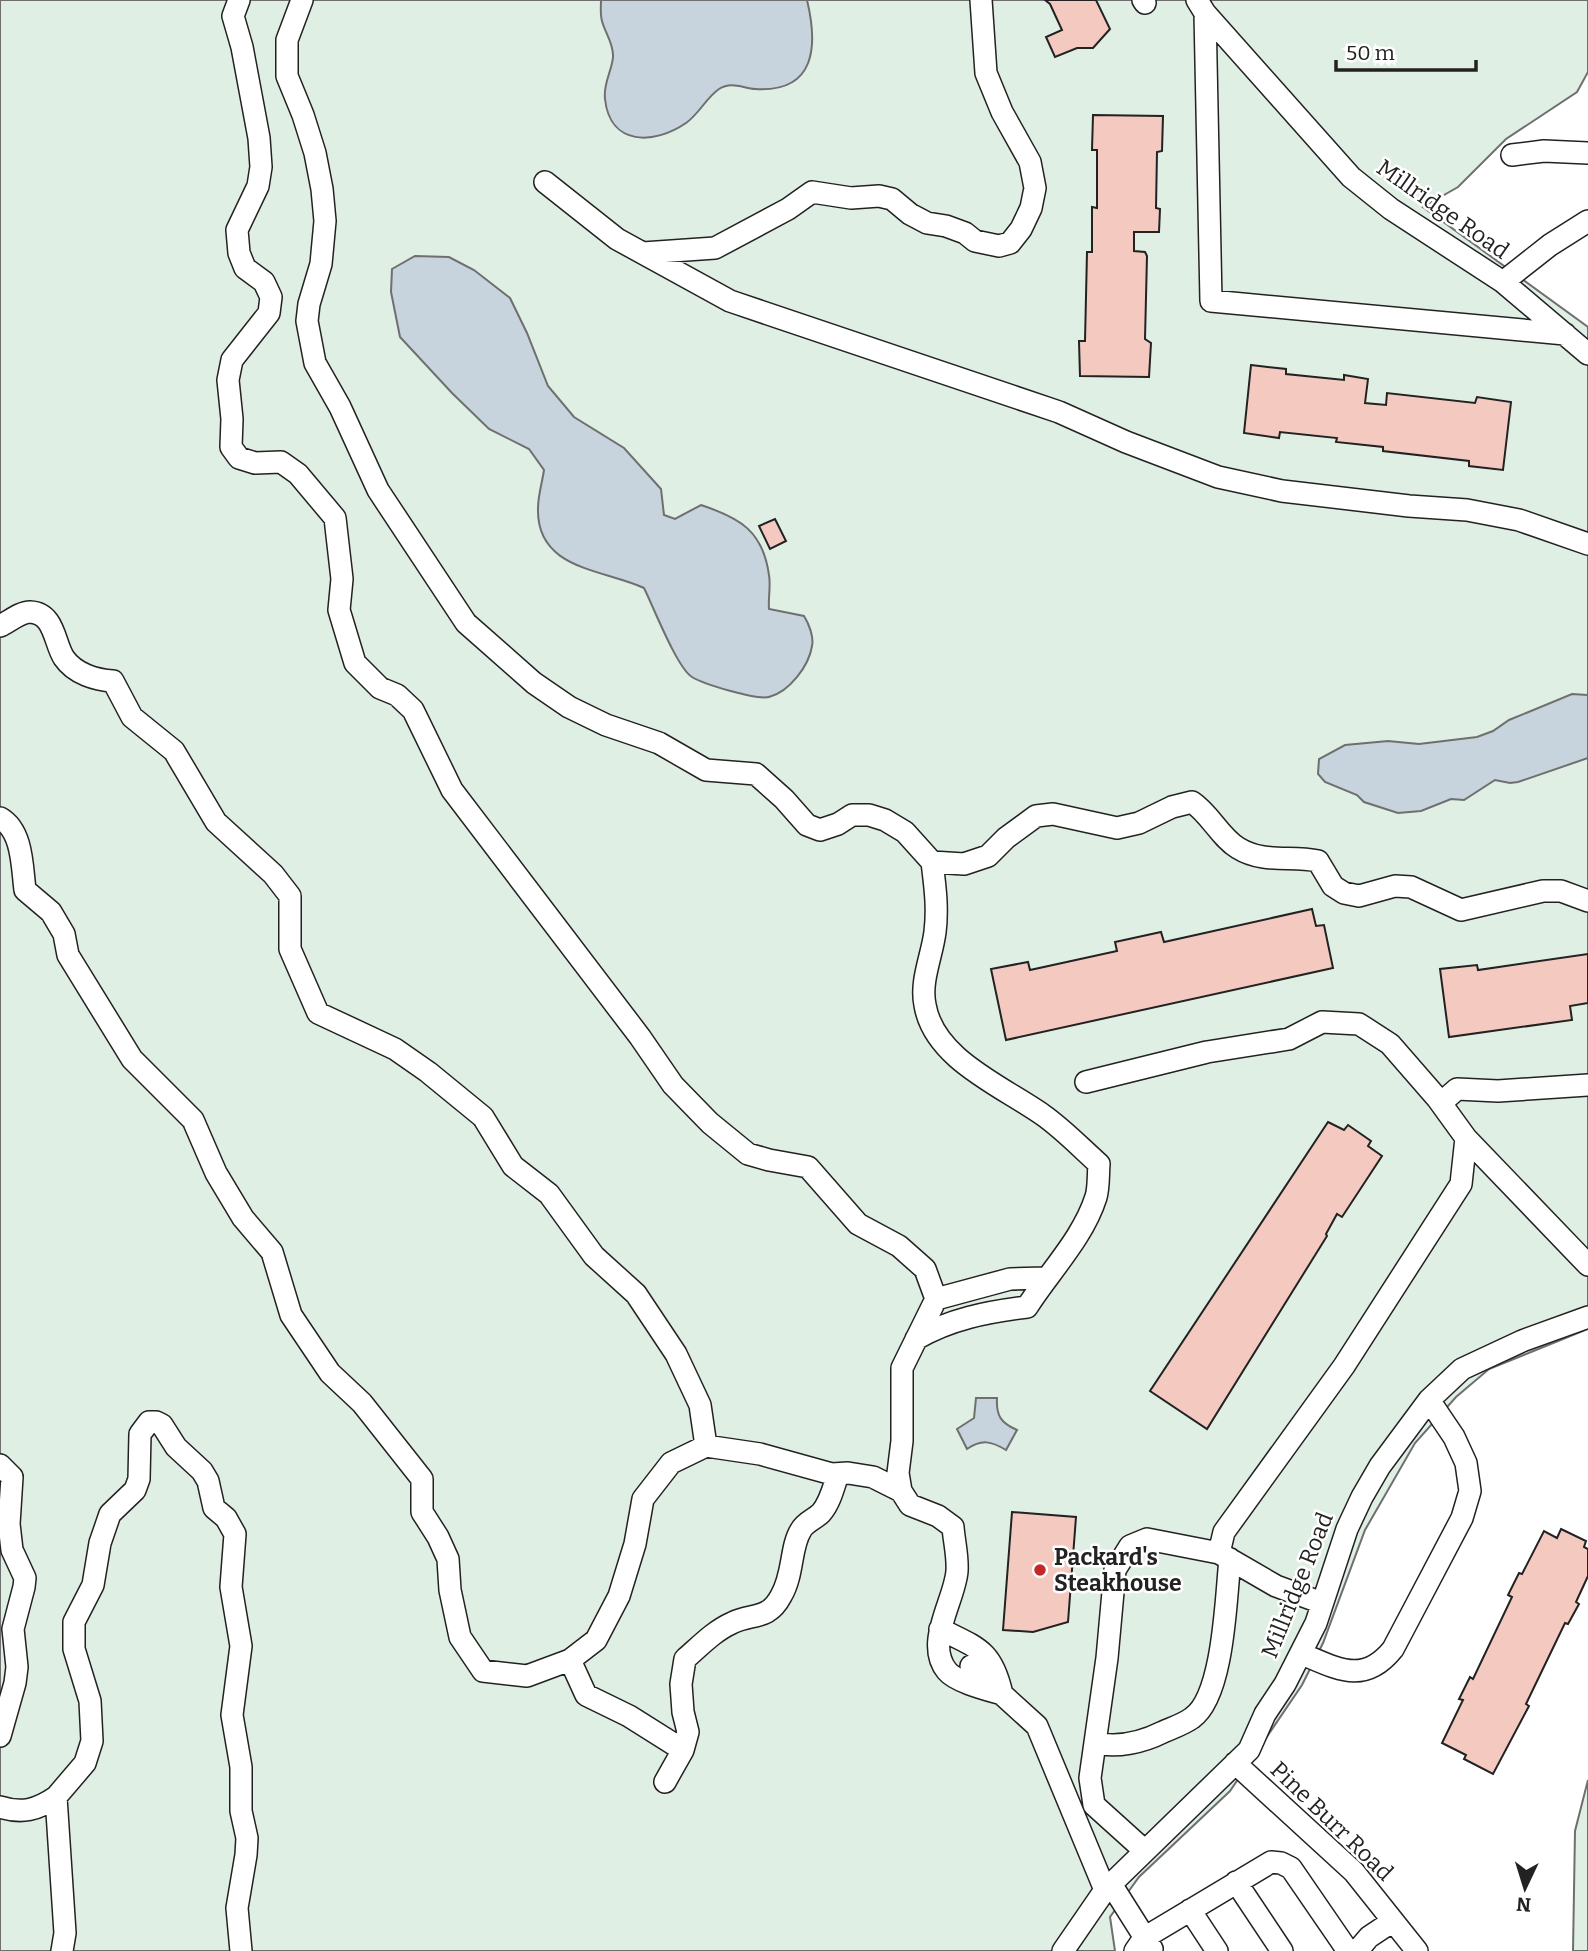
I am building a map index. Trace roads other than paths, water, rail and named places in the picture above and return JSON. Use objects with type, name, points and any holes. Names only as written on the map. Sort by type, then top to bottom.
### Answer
[{"type":"street","points":[[239,0],[233,16],[242,47],[259,138],[261,167],[258,186],[237,230],[239,253],[245,268],[264,282],[271,296],[269,313],[232,360],[228,380],[232,419],[230,447],[239,458],[256,463],[281,462],[298,474],[335,518],[342,579],[339,610],[355,663],[380,688],[397,695],[413,710],[452,790],[640,1037],[673,1085],[710,1123],[748,1154],[808,1167],[858,1224],[899,1246],[925,1269],[936,1299]]},
{"type":"street","points":[[302,0],[287,40],[287,76],[316,153],[322,189],[325,221],[321,264],[309,304],[307,321],[315,363],[340,407],[378,491],[443,593],[466,623],[534,683],[569,707],[606,725],[659,743],[706,770],[755,774],[813,828],[820,830],[838,824],[852,815],[869,815],[885,820],[905,832],[932,862],[937,913],[935,935],[926,971],[924,1005],[934,1033],[948,1051],[1045,1116],[1099,1164],[1097,1195],[1077,1237],[1045,1278],[1027,1307],[968,1317],[938,1326],[916,1339]]},
{"type":"street","points":[[643,253],[715,248],[777,215],[812,192],[850,198],[879,195],[891,199],[927,223],[946,226],[975,241],[999,246],[1010,243],[1031,208],[1035,188],[1030,162],[1002,112],[986,73],[981,0]]},
{"type":"street","points":[[1201,6],[1211,301],[1565,334]]},
{"type":"street","name":"Millridge Road","points":[[1201,6],[1351,177],[1391,209],[1503,282],[1588,354]]},
{"type":"street","points":[[1512,155],[1544,152],[1588,153]]},
{"type":"street","points":[[545,183],[617,239],[730,301],[1059,412],[1126,442],[1218,477],[1282,491],[1467,510],[1519,520],[1588,544]]},
{"type":"street","points":[[1503,282],[1550,245],[1588,221]]},
{"type":"street","points":[[0,626],[21,614],[31,612],[44,617],[55,631],[64,658],[76,669],[97,680],[113,681],[132,717],[174,751],[216,822],[273,874],[290,897],[290,949],[318,1013],[395,1049],[483,1117],[513,1166],[549,1194],[594,1256],[636,1294],[676,1354],[689,1381],[700,1405],[706,1446]]},
{"type":"street","points":[[932,862],[964,864],[988,856],[1006,838],[1036,816],[1053,814],[1117,828],[1139,823],[1172,807],[1192,802],[1202,809],[1236,848],[1255,856],[1276,860],[1298,857],[1318,861],[1333,886],[1345,893],[1359,896],[1395,886],[1411,887],[1461,909],[1543,891],[1561,891],[1588,901]]},
{"type":"street","points":[[0,818],[9,823],[18,842],[25,890],[51,912],[64,934],[68,955],[132,1059],[193,1120],[216,1173],[236,1206],[272,1252],[290,1315],[330,1373],[362,1403],[422,1479],[422,1512],[448,1559],[450,1590],[460,1637],[483,1671],[527,1676],[570,1660],[596,1640],[619,1596],[635,1544],[643,1499],[671,1463],[706,1446],[760,1454],[838,1474],[873,1477],[901,1491]]},
{"type":"street","points":[[1086,1082],[1207,1052],[1289,1039],[1322,1022],[1359,1024],[1390,1044],[1441,1103],[1466,1138],[1588,1265]]},
{"type":"street","points":[[1441,1103],[1457,1089],[1498,1091],[1588,1085]]},
{"type":"street","points":[[1096,1742],[1107,1745],[1146,1740],[1194,1717],[1206,1699],[1217,1672],[1224,1532],[1344,1366],[1461,1184],[1466,1138]]},
{"type":"street","points":[[1002,1694],[968,1683],[947,1672],[940,1655],[940,1629],[957,1572],[953,1527],[938,1516],[910,1505],[901,1491],[898,1473],[902,1441],[902,1368],[936,1299],[1010,1279],[1045,1278]]},
{"type":"street","name":"Millridge Road","points":[[1063,1951],[1108,1887],[1249,1749],[1265,1714],[1302,1654],[1347,1529],[1362,1497],[1380,1466],[1429,1400],[1462,1369],[1522,1341],[1588,1317]]},
{"type":"street","points":[[1302,1654],[1339,1669],[1361,1672],[1384,1660],[1393,1649],[1462,1518],[1470,1491],[1466,1463],[1454,1437],[1429,1400]]},
{"type":"street","points":[[0,1807],[25,1811],[39,1808],[56,1797],[85,1763],[92,1741],[90,1701],[74,1649],[74,1622],[93,1585],[100,1543],[110,1514],[135,1489],[139,1479],[140,1434],[149,1422],[156,1422],[162,1425],[176,1447],[202,1471],[208,1481],[214,1508],[226,1518],[235,1534],[231,1587],[241,1646],[232,1715],[241,1767],[241,1811],[247,1838],[237,1908],[241,1951]]},
{"type":"street","points":[[0,1465],[12,1477],[9,1524],[12,1550],[25,1578],[22,1596],[8,1617],[13,1629],[17,1667],[0,1736]]},
{"type":"street","points":[[665,1782],[683,1750],[688,1732],[681,1684],[685,1659],[723,1628],[735,1621],[765,1614],[780,1599],[790,1579],[801,1528],[823,1511],[838,1474]]},
{"type":"street","points":[[1145,1851],[1094,1805],[1090,1778],[1107,1658],[1115,1570],[1130,1546],[1147,1539],[1224,1556],[1276,1586],[1322,1603]]},
{"type":"street","points":[[940,1629],[978,1647],[996,1669],[1002,1694]]},
{"type":"street","points":[[570,1660],[586,1695],[629,1716],[683,1750]]},
{"type":"street","points":[[971,1666],[1037,1726],[1108,1887],[1144,1947],[1190,1910],[1271,1863],[1291,1868],[1348,1951]]},
{"type":"street","name":"Pine Burr Road","points":[[1235,1763],[1354,1872],[1417,1951]]},
{"type":"street","points":[[56,1797],[65,1933],[62,1951]]},
{"type":"street","points":[[1236,1882],[1282,1951]]},
{"type":"street","points":[[1190,1910],[1217,1951]]},
{"type":"street","points":[[1357,1951],[1370,1937],[1394,1922]]},
{"type":"place","name":"Packard's Steakhouse","points":[[1040,1570]]}]
